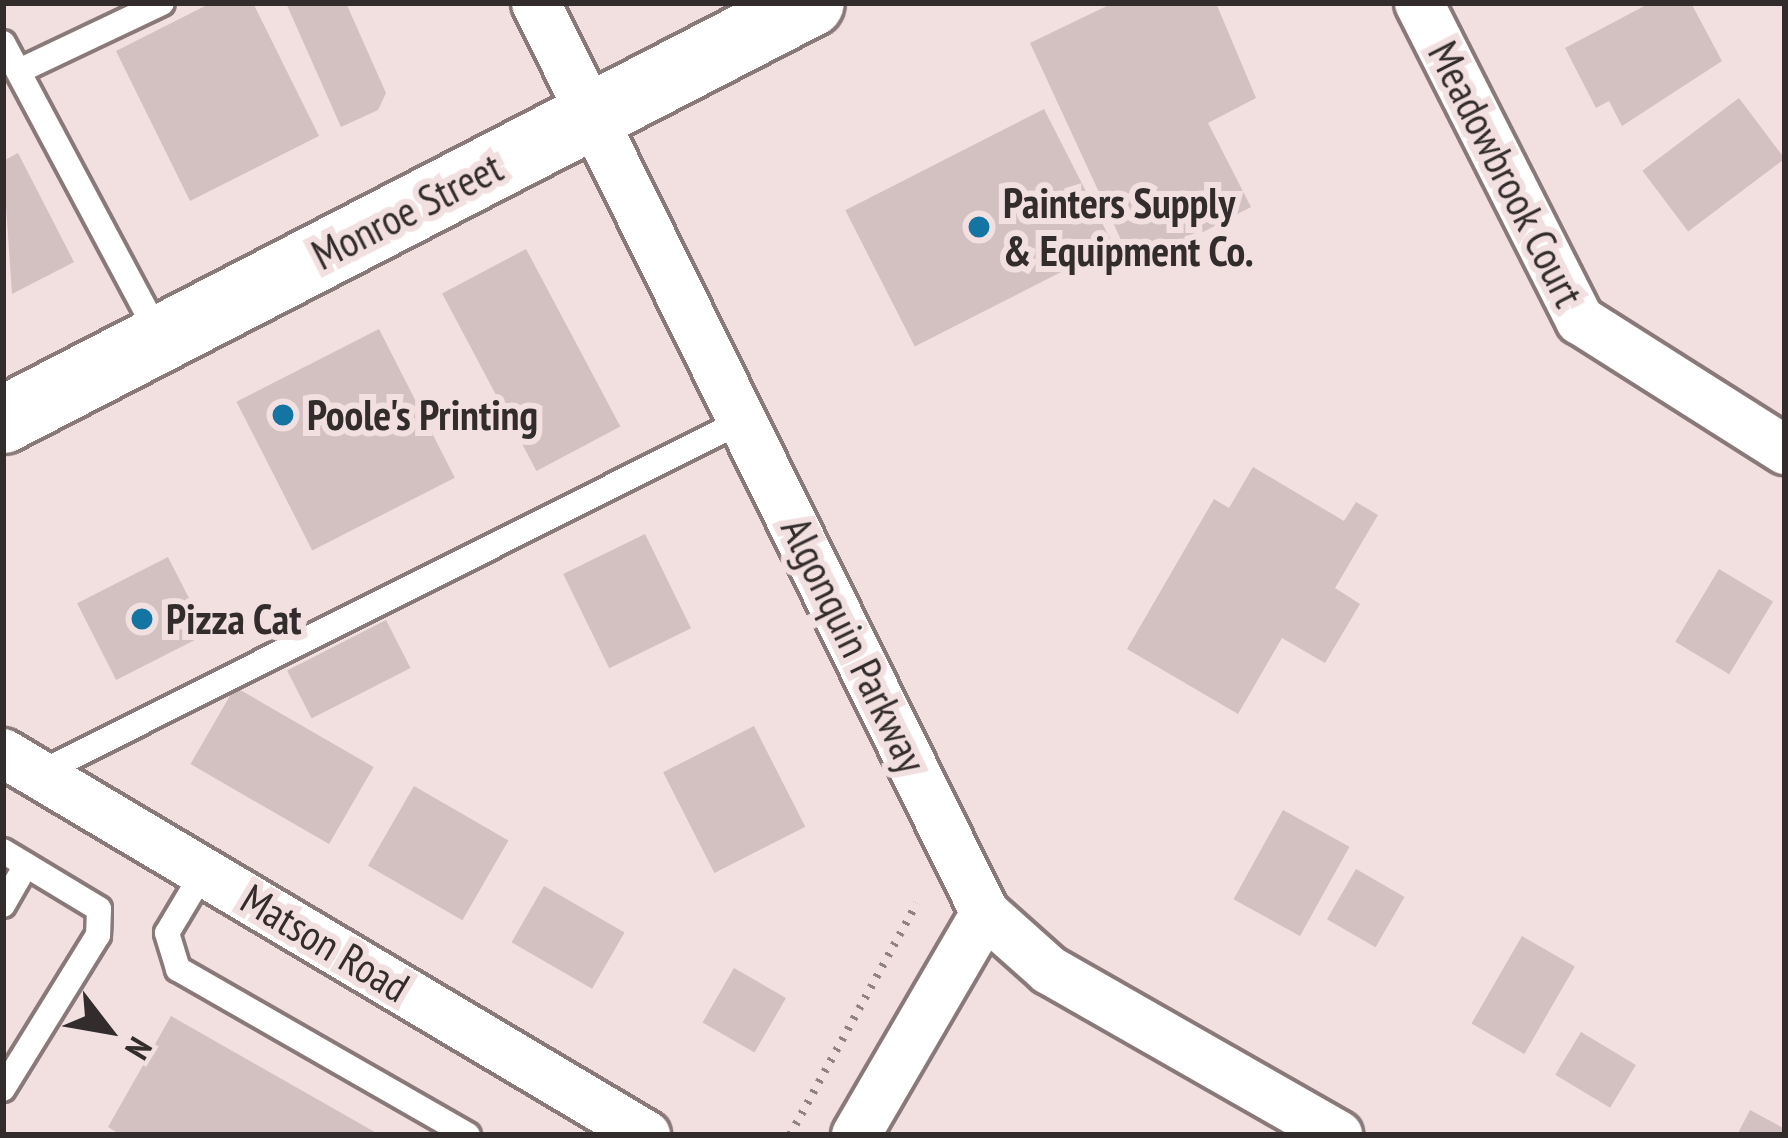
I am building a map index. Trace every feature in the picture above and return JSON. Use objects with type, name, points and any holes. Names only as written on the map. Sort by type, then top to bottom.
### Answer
[{"type":"main road","name":"Monroe Street","points":[[4,418],[811,3]]},
{"type":"street","name":"Algonquin Parkway","points":[[536,3],[986,913],[1049,970],[1338,1135]]},
{"type":"street","name":"Meadowbrook Court","points":[[1419,3],[1580,320],[1785,450]]},
{"type":"street","name":"Matson Road","points":[[21,763],[646,1135]]},
{"type":"street","points":[[856,1135],[986,913]]},
{"type":"lane","points":[[19,71],[162,3]]},
{"type":"lane","points":[[3,43],[161,338]]},
{"type":"lane","points":[[21,763],[744,420]]},
{"type":"lane","points":[[3,851],[99,909],[98,935],[3,1089]]},
{"type":"lane","points":[[3,905],[26,865]]},
{"type":"lane","points":[[204,871],[167,932],[178,969],[468,1135]]},
{"type":"path","points":[[790,1135],[917,903]]},
{"type":"building","points":[[211,3],[253,3],[319,136],[190,201],[116,51]]},
{"type":"building","points":[[286,3],[346,3],[386,93],[378,110],[341,127]]},
{"type":"building","points":[[1113,3],[1216,3],[1256,98],[1208,123],[1251,207],[1134,268],[1030,43]]},
{"type":"building","points":[[1650,3],[1691,3],[1722,61],[1622,126],[1609,101],[1596,108],[1565,48]]},
{"type":"building","points":[[1739,98],[1785,159],[1688,232],[1642,171]]},
{"type":"building","name":"Painters Supply & Equipment Co.","points":[[1044,109],[1113,245],[915,347],[845,210]]},
{"type":"building","points":[[18,153],[74,262],[12,294],[3,161]]},
{"type":"building","points":[[526,249],[620,426],[536,471],[442,294]]},
{"type":"building","points":[[379,329],[455,478],[312,550],[236,402]]},
{"type":"building","points":[[1253,467],[1344,521],[1356,502],[1378,515],[1335,588],[1360,604],[1325,663],[1282,638],[1238,714],[1127,649],[1214,499],[1229,508]]},
{"type":"building","points":[[645,534],[691,628],[609,668],[563,574]]},
{"type":"building","name":"Pizza Cat","points":[[168,557],[207,634],[116,680],[77,603]]},
{"type":"building","points":[[1719,569],[1773,601],[1729,674],[1675,642]]},
{"type":"building","points":[[386,620],[411,668],[312,719],[287,670]]},
{"type":"building","points":[[235,687],[374,767],[329,844],[190,764]]},
{"type":"building","points":[[754,726],[805,827],[714,873],[663,772]]},
{"type":"building","points":[[414,786],[508,840],[462,920],[368,866]]},
{"type":"building","points":[[1283,810],[1349,847],[1300,936],[1234,899]]},
{"type":"building","points":[[1356,869],[1404,897],[1375,947],[1327,919]]},
{"type":"building","points":[[544,886],[625,932],[592,989],[511,942]]},
{"type":"building","points":[[1522,936],[1575,967],[1524,1054],[1472,1023]]},
{"type":"building","points":[[734,968],[786,998],[754,1053],[702,1023]]},
{"type":"building","points":[[171,1016],[380,1135],[121,1135],[108,1127]]},
{"type":"building","points":[[1581,1032],[1636,1065],[1610,1108],[1555,1075]]},
{"type":"building","points":[[1750,1110],[1785,1129],[1785,1135],[1737,1135]]},
{"type":"place","name":"Painters Supply & Equipment Co.","points":[[979,227]]},
{"type":"place","name":"Poole's Printing","points":[[283,415]]},
{"type":"place","name":"Pizza Cat","points":[[142,619]]}]
